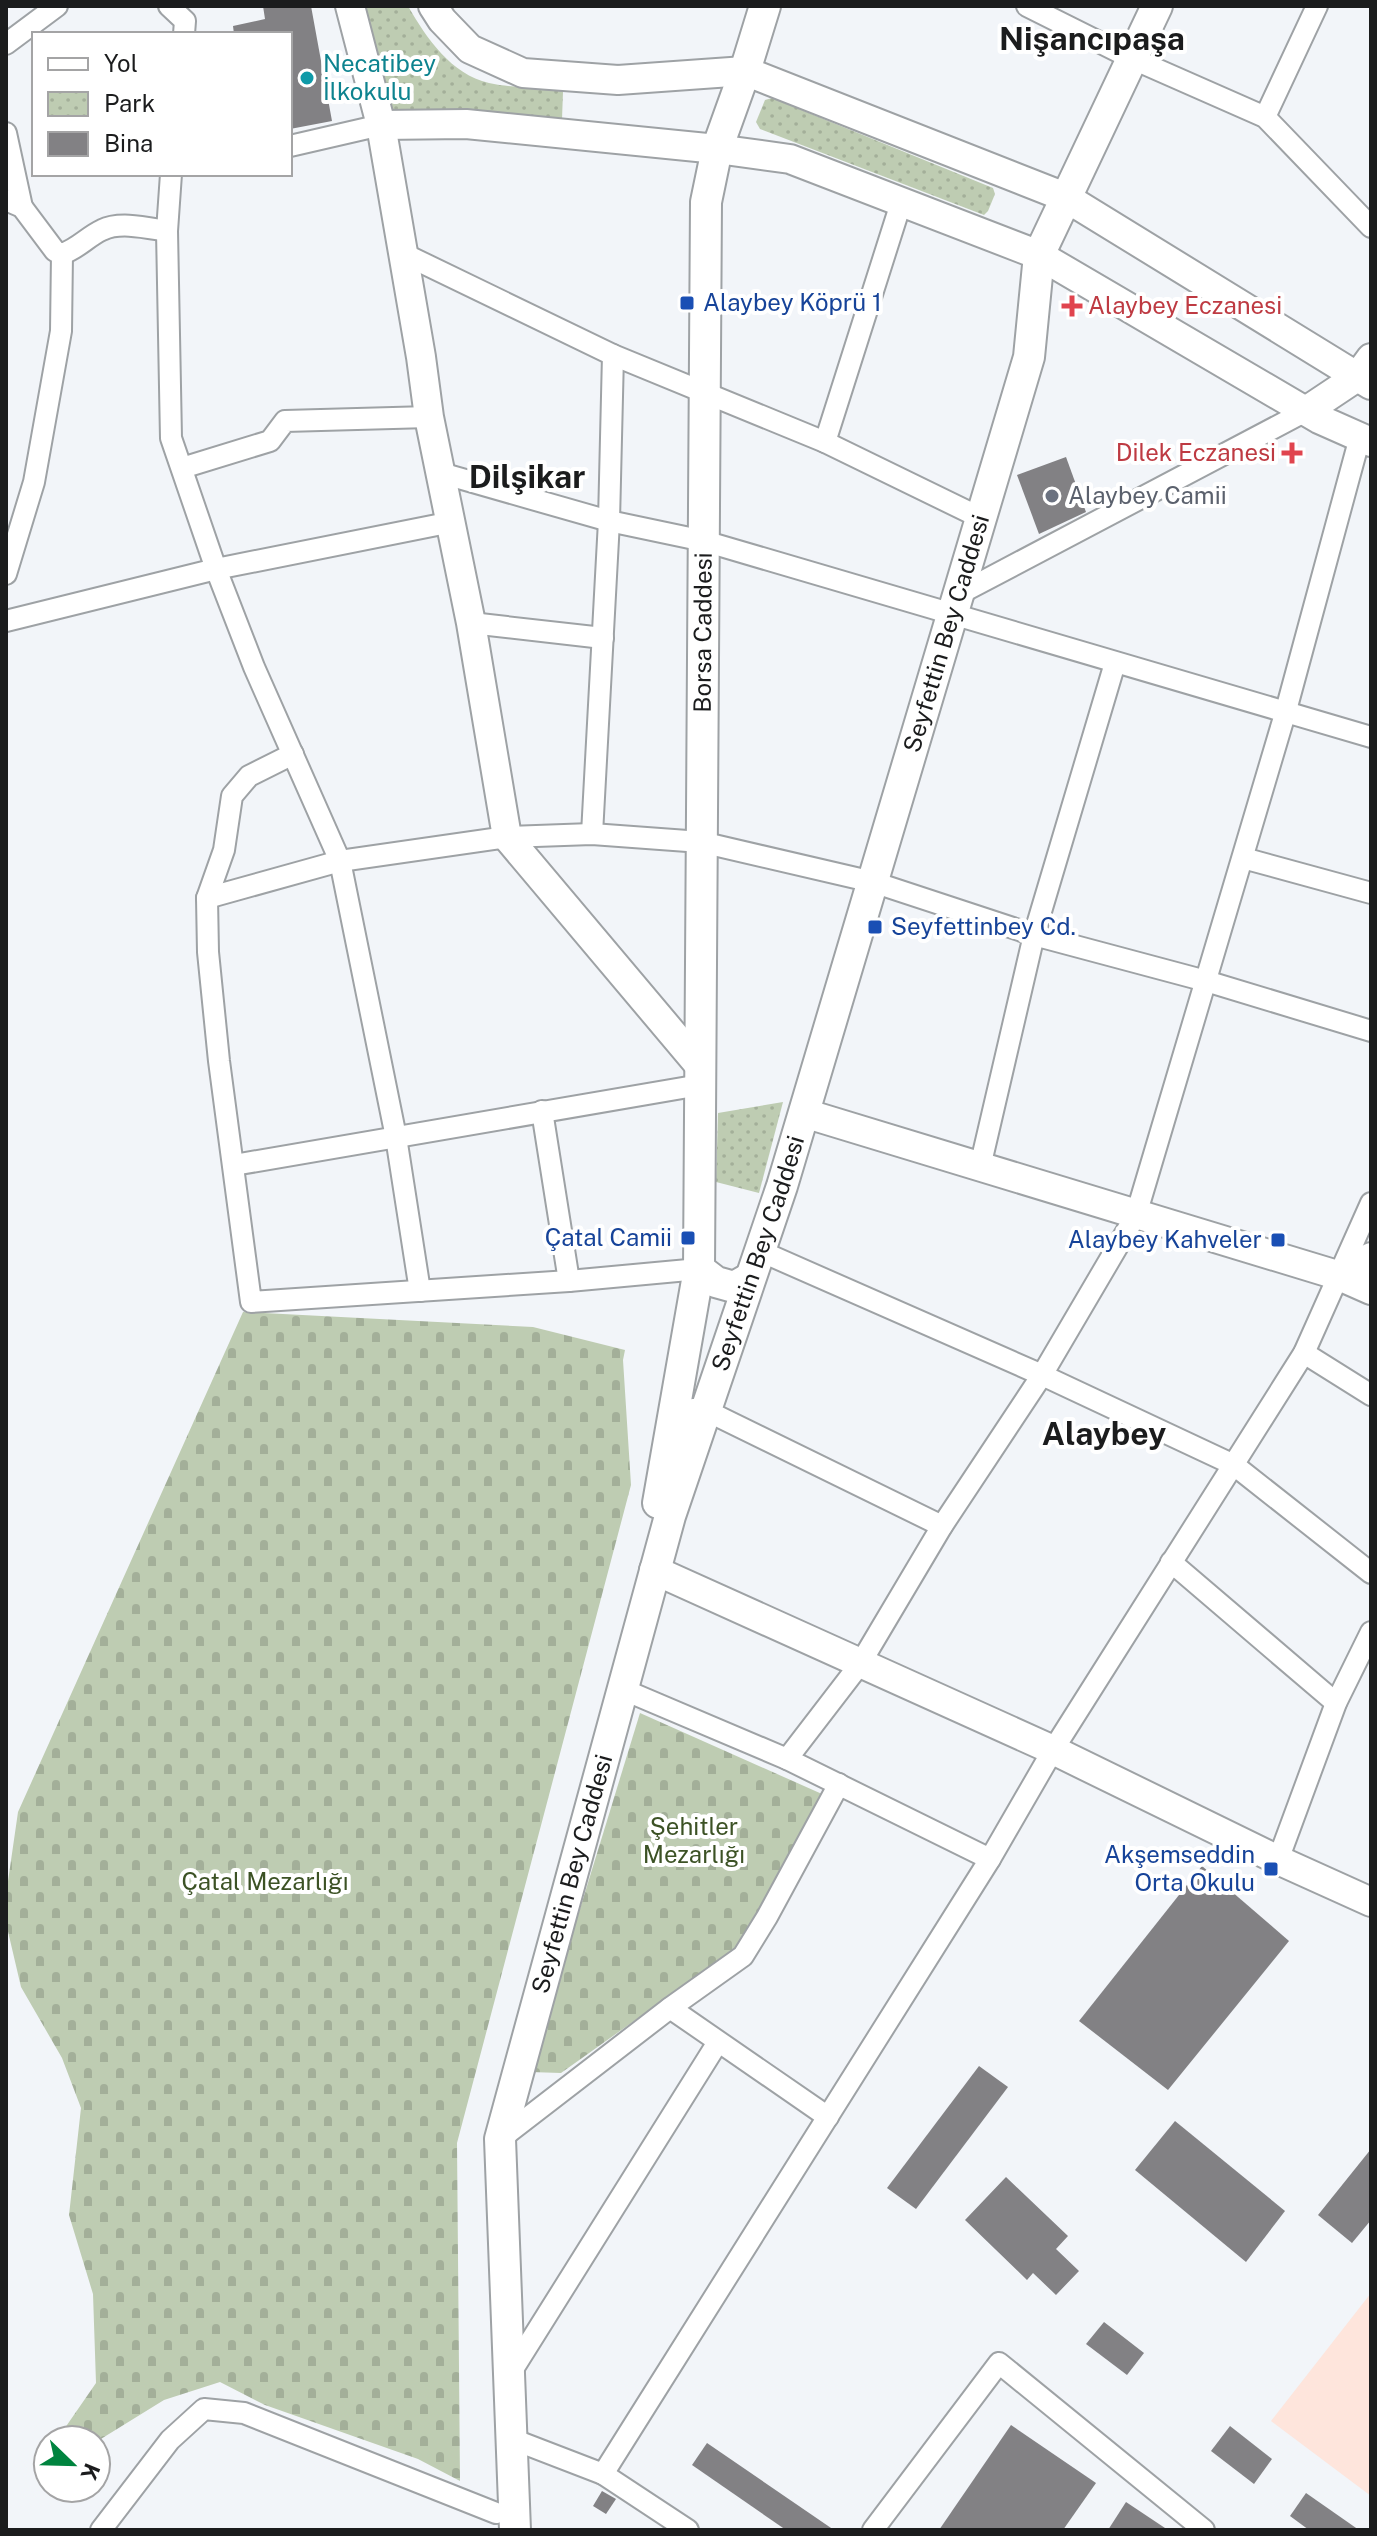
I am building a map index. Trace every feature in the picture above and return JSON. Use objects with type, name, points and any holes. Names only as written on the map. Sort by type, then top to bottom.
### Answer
[{"type":"main road","name":"Borsa Caddesi","points":[[699,1269],[706,202],[717,149],[765,6]]},
{"type":"main road","name":"Seyfettin Bey Caddesi","points":[[502,2524],[492,2146],[494,2099],[616,1687],[648,1568],[705,1410],[804,1113],[956,604],[1029,357],[1039,255],[1157,6]]},
{"type":"main road","points":[[699,1269],[716,1282],[734,1287],[755,1264]]},
{"type":"main road","name":"Seyfettin Bey Caddesi","points":[[648,1568],[699,1269]]},
{"type":"main road","name":"Seyfettin Bey Caddesi","points":[[492,2146],[509,2375],[502,2436]]},
{"type":"street","points":[[6,44],[57,6]]},
{"type":"street","points":[[169,6],[185,21],[184,32]]},
{"type":"street","points":[[234,1165],[542,1111],[700,1075],[507,837],[471,623],[429,417],[381,125],[350,6]]},
{"type":"street","points":[[1027,6],[1131,58],[1265,117],[1371,227]]},
{"type":"street","points":[[1265,117],[1317,6]]},
{"type":"street","points":[[440,11],[470,49],[523,73],[618,80],[745,71],[1065,197],[1368,374],[956,604]]},
{"type":"street","points":[[292,146],[381,125],[466,124],[790,159],[1039,255],[1306,411],[1366,440],[1136,1215],[1042,1375],[942,1526],[860,1664],[787,1759]]},
{"type":"street","points":[[6,133],[14,203],[55,251],[62,254],[79,248],[103,229],[134,226],[167,231]]},
{"type":"street","points":[[171,176],[167,231],[171,438],[216,569],[340,861],[396,1137],[420,1291]]},
{"type":"street","points":[[825,442],[901,203]]},
{"type":"street","points":[[402,253],[613,355],[825,442],[981,518]]},
{"type":"street","points":[[6,574],[34,482],[59,346],[62,254]]},
{"type":"street","points":[[592,834],[609,521],[613,355]]},
{"type":"street","points":[[182,468],[270,441],[285,421],[429,417]]},
{"type":"street","points":[[441,473],[609,521],[704,541],[956,604],[1115,663],[1371,737]]},
{"type":"street","points":[[6,621],[216,569],[452,522]]},
{"type":"street","points":[[471,623],[603,638]]},
{"type":"street","points":[[980,1167],[1034,935],[1115,663]]},
{"type":"street","points":[[293,754],[249,776],[232,796],[224,850],[207,898],[208,952],[219,1061],[251,1302],[569,1281],[699,1269]]},
{"type":"street","points":[[207,898],[340,861],[507,837],[592,834],[701,842],[873,882],[1034,935],[1206,981],[1371,1031]]},
{"type":"street","points":[[1243,858],[1371,893]]},
{"type":"street","points":[[542,1111],[569,1281]]},
{"type":"street","points":[[804,1113],[1337,1275],[1371,1290]]},
{"type":"street","points":[[603,2474],[1304,1353],[1371,1203]]},
{"type":"street","points":[[1337,1275],[1371,1257]]},
{"type":"street","points":[[755,1264],[1042,1375],[1234,1465],[1371,1573]]},
{"type":"street","points":[[1304,1353],[1371,1395]]},
{"type":"street","points":[[675,1407],[705,1410],[942,1526]]},
{"type":"street","points":[[1171,1562],[1336,1703]]},
{"type":"street","points":[[648,1568],[1053,1750],[1371,1902]]},
{"type":"street","points":[[1278,1860],[1336,1703],[1371,1632]]},
{"type":"street","points":[[616,1687],[787,1759],[990,1859]]},
{"type":"street","points":[[492,2146],[670,2008],[743,1956],[839,1784]]},
{"type":"street","points":[[670,2008],[828,2117]]},
{"type":"street","points":[[509,2375],[718,2042]]},
{"type":"street","points":[[873,2530],[999,2363],[1204,2530]]},
{"type":"street","points":[[101,2530],[170,2440],[204,2409],[244,2413],[502,2524]]},
{"type":"street","points":[[502,2436],[603,2474],[688,2530]]},
{"type":"shaded area","points":[[1371,2293],[1371,2496],[1271,2421]]},
{"type":"green space","points":[[365,6],[408,6],[441,54],[475,78],[506,86],[559,88],[563,92],[562,119],[559,123],[406,115],[391,108],[381,94]]},
{"type":"green space","points":[[772,98],[993,188],[995,194],[988,211],[984,215],[760,129],[756,122],[765,100]]},
{"type":"green space","points":[[783,1102],[759,1193],[716,1182],[718,1113]]},
{"type":"green space","name":"Çatal Mezarlığı","points":[[243,1312],[533,1327],[625,1350],[623,1360],[631,1485],[457,2143],[460,2481],[418,2459],[265,2405],[220,2382],[164,2400],[112,2432],[112,2424],[68,2424],[96,2383],[93,2294],[69,2215],[81,2108],[62,2058],[21,1987],[6,1923],[6,1895],[18,1812]]},
{"type":"green space","name":"Şehitler Mezarlığı","points":[[640,1713],[822,1794],[738,1947],[561,2073],[530,2072]]},
{"type":"building","name":"Necatibey İlkokulu","points":[[263,6],[311,6],[332,121],[292,129],[292,32],[234,32],[233,26],[265,19]]},
{"type":"building","name":"Alaybey Camii","points":[[1066,457],[1086,512],[1039,534],[1017,475]]},
{"type":"building","points":[[1202,1866],[1289,1941],[1168,2090],[1079,2021]]},
{"type":"building","points":[[979,2066],[1008,2087],[916,2209],[887,2188]]},
{"type":"building","points":[[1175,2121],[1285,2211],[1246,2262],[1135,2170]]},
{"type":"building","points":[[1371,2149],[1371,2220],[1352,2243],[1318,2215]]},
{"type":"building","points":[[1006,2177],[1068,2236],[1056,2249],[1079,2271],[1056,2295],[1033,2273],[1027,2280],[965,2220]]},
{"type":"building","points":[[1104,2322],[1144,2353],[1127,2375],[1086,2344]]},
{"type":"building","points":[[1011,2425],[1096,2483],[1063,2530],[939,2530]]},
{"type":"building","points":[[1230,2426],[1272,2459],[1254,2484],[1211,2451]]},
{"type":"building","points":[[707,2443],[834,2530],[786,2530],[692,2465]]},
{"type":"building","points":[[602,2491],[616,2499],[606,2514],[593,2506]]},
{"type":"building","points":[[1306,2493],[1359,2530],[1309,2530],[1290,2516]]},
{"type":"building","points":[[1126,2502],[1168,2530],[1108,2530]]},
{"type":"place","name":"Necatibey İlkokulu","points":[[307,78]]},
{"type":"place","name":"Alaybey Köprü 1","points":[[687,303]]},
{"type":"place","name":"Alaybey Eczanesi","points":[[1072,306]]},
{"type":"place","name":"Dilek Eczanesi","points":[[1292,453]]},
{"type":"place","name":"Alaybey Camii","points":[[1052,496]]},
{"type":"place","name":"Seyfettinbey Cd.","points":[[875,927]]},
{"type":"place","name":"Çatal Camii","points":[[688,1238]]},
{"type":"place","name":"Alaybey Kahveler","points":[[1278,1240]]},
{"type":"place","name":"Akşemseddin Orta Okulu","points":[[1271,1869]]},
{"type":"district","name":"Nişancıpaşa","points":[[1092,39]]},
{"type":"district","name":"Dilşikar","points":[[527,477]]},
{"type":"district","name":"Alaybey","points":[[1104,1434]]}]
